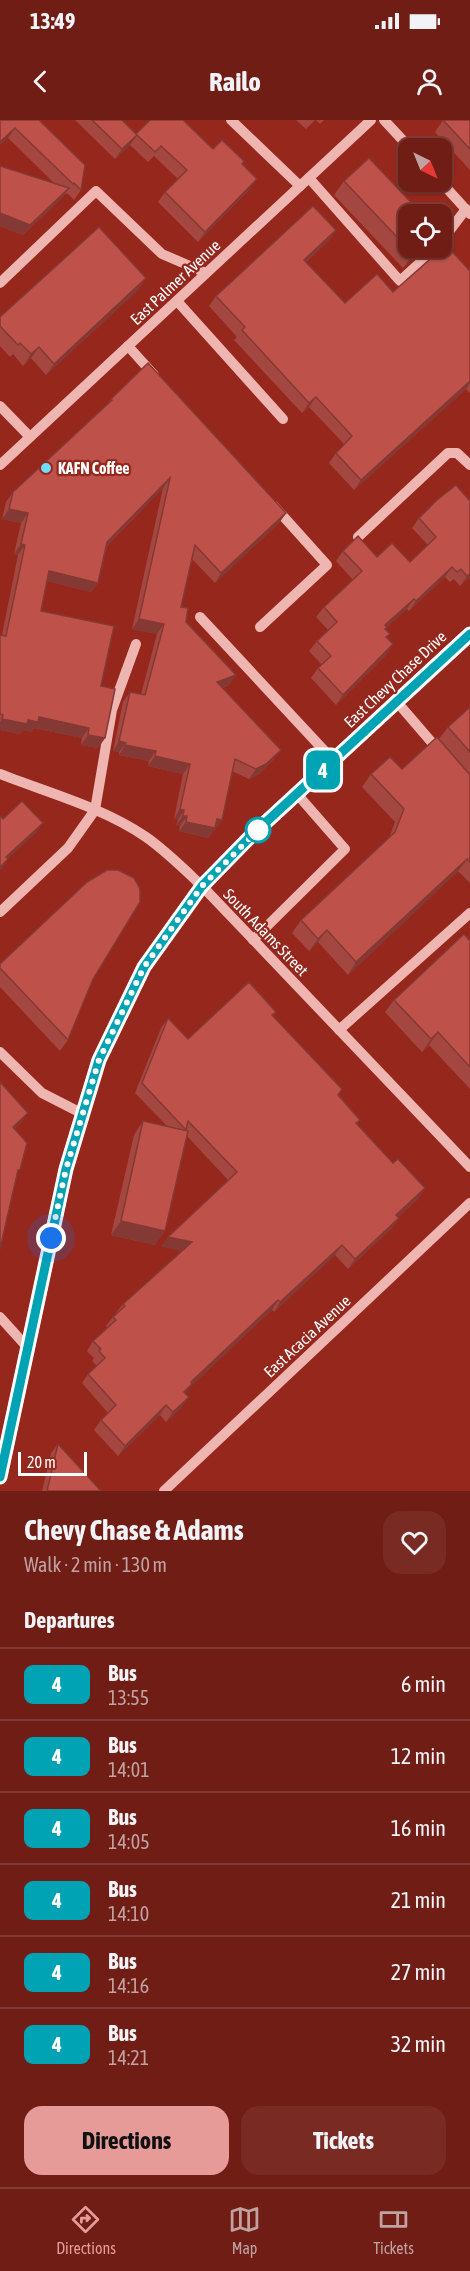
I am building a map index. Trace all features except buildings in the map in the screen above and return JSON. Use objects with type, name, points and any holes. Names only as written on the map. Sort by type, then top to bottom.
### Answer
[{"type":"main road","name":"East Chevy Chase Drive","points":[[0,1472],[66,1169],[99,1060],[144,967],[202,886],[333,760],[470,634]]},
{"type":"street","points":[[231,120],[300,186]]},
{"type":"street","name":"East Palmer Avenue","points":[[0,465],[371,120]]},
{"type":"street","points":[[384,120],[401,138]]},
{"type":"street","points":[[309,178],[400,281],[425,258]]},
{"type":"street","points":[[0,284],[96,191],[162,254],[206,273]]},
{"type":"street","points":[[450,192],[468,211],[452,230]]},
{"type":"street","points":[[177,300],[283,418]]},
{"type":"street","points":[[128,346],[163,385]]},
{"type":"street","points":[[0,406],[30,437]]},
{"type":"street","points":[[358,537],[448,453],[457,453],[470,465]]},
{"type":"street","points":[[260,627],[327,565],[265,496]]},
{"type":"street","points":[[200,617],[333,760]]},
{"type":"street","points":[[0,912],[68,848],[95,810],[112,710],[136,644]]},
{"type":"street","points":[[397,702],[447,759]]},
{"type":"street","name":"South Adams Street","points":[[0,774],[95,810],[145,836],[168,854],[202,886],[470,1167]]},
{"type":"street","points":[[253,940],[345,849],[297,794]]},
{"type":"street","points":[[339,1030],[470,913]]},
{"type":"street","points":[[0,1052],[42,1093],[83,1114]]},
{"type":"street","name":"East Acacia Avenue","points":[[164,1491],[470,1203]]},
{"type":"street","points":[[0,1317],[27,1347]]},
{"type":"bus line","name":"4","points":[[0,1477],[66,1169],[99,1060],[144,967],[202,886],[251,836],[470,634]]},
{"type":"place","name":"KAFN Coffee","points":[[46,468]]},
{"type":"route","points":[[51,1238],[66,1169],[99,1060],[144,967],[202,886],[258,830]]}]
